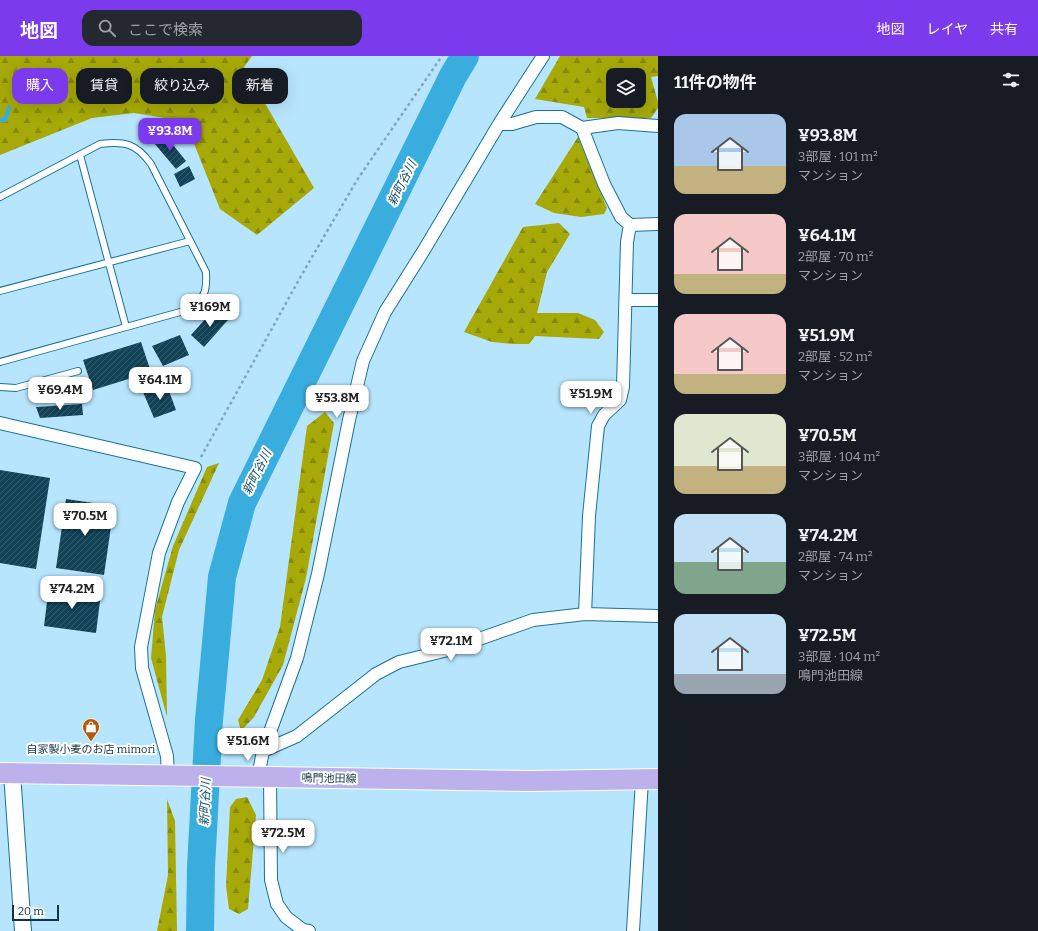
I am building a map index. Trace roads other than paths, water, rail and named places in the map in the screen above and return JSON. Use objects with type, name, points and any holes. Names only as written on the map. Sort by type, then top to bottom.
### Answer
[{"type":"main road","name":"鳴門池田線","points":[[6,773],[531,781],[650,780]]},
{"type":"street","points":[[309,931],[303,930],[286,917],[277,904],[271,880],[257,777],[263,751],[297,658],[318,574],[349,420],[363,362],[385,312],[424,250],[499,124],[543,56]]},
{"type":"street","points":[[499,124],[512,124],[536,117],[562,117],[582,128],[618,123],[658,126]]},
{"type":"street","points":[[582,128],[604,184],[621,217],[630,224],[658,224]]},
{"type":"street","points":[[584,614],[590,516],[598,426],[604,415],[620,400],[623,387],[627,242],[630,224]]},
{"type":"street","points":[[626,300],[658,300]]},
{"type":"street","points":[[0,423],[195,468],[178,502],[159,553],[141,647],[142,668],[167,756],[175,776]]},
{"type":"street","points":[[263,751],[297,736],[376,674],[399,662],[448,650],[533,620],[584,614],[658,616]]},
{"type":"street","points":[[6,773],[23,931]]},
{"type":"street","points":[[632,931],[650,780]]},
{"type":"lane","points":[[0,197],[100,144],[115,142],[129,145],[142,152],[151,164],[206,272],[207,287],[201,300],[191,310],[0,362]]},
{"type":"lane","points":[[80,155],[126,327]]},
{"type":"lane","points":[[0,291],[190,241]]},
{"type":"lane","points":[[0,387],[16,388],[78,370]]},
{"type":"waterway","name":"新町谷川","points":[[200,931],[201,867],[209,720],[222,577],[242,503],[453,76],[465,56]]},
{"type":"waterway","points":[[0,120],[5,120],[9,108]]},
{"type":"place","name":"自家製小麦のお店 mimori","points":[[91,742]]}]
